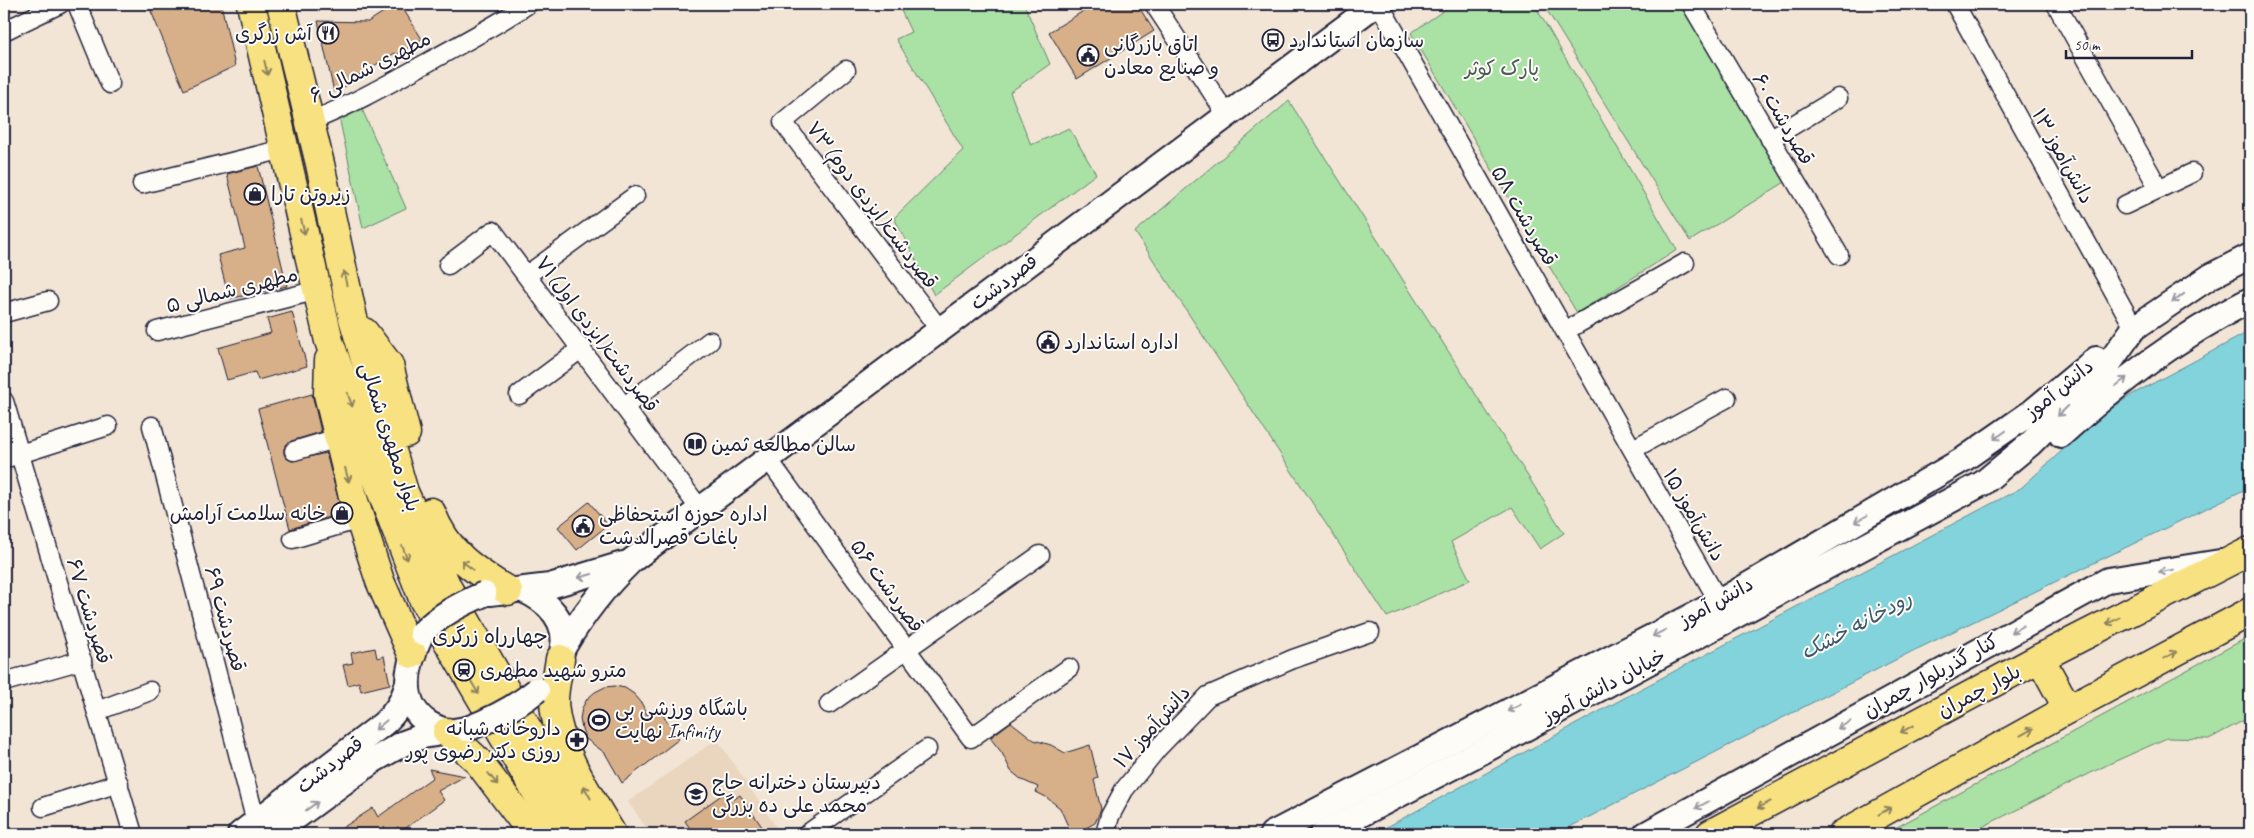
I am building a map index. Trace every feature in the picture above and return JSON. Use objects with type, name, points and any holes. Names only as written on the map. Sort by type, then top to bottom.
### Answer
[{"type":"main road","name":"بلوار مطهرى شمالى","points":[[251,4],[329,341],[382,493],[424,601],[561,834]]},
{"type":"main road","name":"بلوار مطهرى شمالى","points":[[281,4],[353,318],[404,492],[448,589],[590,834]]},
{"type":"main road","name":"قصردشت","points":[[632,561],[1378,4]]},
{"type":"main road","name":"دانش آموز","points":[[1272,834],[1719,602],[1964,459],[2033,411],[2134,328],[2210,276],[2250,256]]},
{"type":"main road","points":[[2210,276],[2228,311]]},
{"type":"main road","name":"دانش آموز","points":[[2016,466],[2152,358],[2228,311],[2250,300]]},
{"type":"main road","points":[[353,318],[388,365],[416,474],[435,522],[455,554],[473,570],[505,592],[538,597],[556,616],[564,629],[554,700],[558,730],[585,790],[612,834]]},
{"type":"main road","name":"دانش آموز","points":[[2016,466],[2105,370],[2134,328]]},
{"type":"main road","points":[[329,341],[328,394],[360,519],[380,582],[417,644]]},
{"type":"main road","name":"خیابان دانش آموز","points":[[1323,834],[1495,745],[2016,466]]},
{"type":"main road","name":"خیابان دانش آموز","points":[[1352,834],[1522,746],[1991,493],[2016,466]]},
{"type":"main road","name":"بلوار چمران","points":[[1710,834],[2040,658],[2241,556]]},
{"type":"main road","name":"کنار گذربلوار چمران","points":[[1646,834],[1732,789],[1903,692],[2108,580],[2241,556]]},
{"type":"main road","points":[[632,561],[604,587],[580,619],[554,670],[537,690],[520,704],[491,720],[457,730],[428,724],[416,712],[407,686],[407,673],[417,644],[433,622],[462,603],[505,592],[550,586],[589,576],[632,561]]},
{"type":"main road","points":[[1843,834],[2068,709],[2250,612]]},
{"type":"main road","points":[[2040,658],[2068,709]]},
{"type":"main road","name":"قصردشت","points":[[256,830],[394,714],[403,700],[407,686]]},
{"type":"main road","name":"قصردشت","points":[[256,830],[404,743],[457,730]]},
{"type":"main road","points":[[457,730],[477,760],[533,834]]},
{"type":"street","points":[[4,32],[60,4]]},
{"type":"street","points":[[77,4],[110,84]]},
{"type":"street","name":"۶ مطهری شمالی","points":[[309,122],[332,113],[415,69],[528,4]]},
{"type":"street","points":[[1154,4],[1227,115]]},
{"type":"street","name":"قصردشت ۵۸","points":[[1378,4],[1632,449]]},
{"type":"street","name":"۶۰ قصردشت","points":[[1691,4],[1838,255]]},
{"type":"street","name":"دانش‌آموز ۱۳","points":[[1955,4],[2134,328]]},
{"type":"street","points":[[2056,4],[2159,189]]},
{"type":"street","name":"۷۳قصردشت(ایزدی دوم)","points":[[846,70],[783,122],[940,330]]},
{"type":"street","points":[[1770,139],[1838,98]]},
{"type":"street","points":[[142,184],[284,149]]},
{"type":"street","points":[[2125,205],[2192,173]]},
{"type":"street","points":[[527,275],[635,196]]},
{"type":"street","name":"۷۱قصردشت(ایزدی اول)","points":[[448,265],[493,231],[582,348],[700,509]]},
{"type":"street","points":[[1565,331],[1685,263]]},
{"type":"street","name":"۵ مطهری شمالی","points":[[157,331],[318,290]]},
{"type":"street","points":[[4,313],[48,301]]},
{"type":"street","points":[[625,406],[710,342]]},
{"type":"street","points":[[519,394],[582,348]]},
{"type":"street","points":[[1632,449],[1727,398]]},
{"type":"street","name":"۶۷ قصردشت","points":[[4,401],[12,456],[82,660],[133,834]]},
{"type":"street","points":[[12,456],[108,426]]},
{"type":"street","name":"۶۹ قصردشت","points":[[152,426],[256,830]]},
{"type":"street","points":[[294,451],[338,438]]},
{"type":"street","name":"دانش‌آموز ۱۵","points":[[1632,449],[1719,602]]},
{"type":"street","name":"۵۶ قصردشت","points":[[768,459],[971,738],[1069,668]]},
{"type":"street","points":[[292,539],[360,519]]},
{"type":"street","points":[[829,704],[1040,555]]},
{"type":"street","name":"دانش‌آموز ۱۷","points":[[1105,834],[1110,816],[1124,790],[1157,749],[1208,696],[1293,659],[1370,632]]},
{"type":"street","points":[[4,682],[82,660]]},
{"type":"street","points":[[97,711],[150,691]]},
{"type":"street","points":[[807,834],[927,749]]},
{"type":"street","points":[[43,807],[119,784]]},
{"type":"shaded area","name":"دبیرستان دخترانه حاج محمد علی ده بزرگی","points":[[717,739],[781,834],[651,834],[628,802]]},
{"type":"green space","points":[[898,4],[1024,4],[1050,64],[1010,92],[1031,145],[1069,128],[1096,174],[934,295],[894,218],[963,150],[896,39],[911,32]]},
{"type":"green space","name":"پارک کوثر","points":[[1453,4],[1534,4],[1677,250],[1577,313],[1411,33]]},
{"type":"green space","points":[[1543,4],[1681,4],[1790,179],[1690,241]]},
{"type":"green space","points":[[1289,101],[1564,533],[1540,549],[1512,507],[1451,542],[1470,580],[1387,617],[1135,232]]},
{"type":"green space","points":[[361,107],[406,208],[363,228],[339,117]]},
{"type":"green space","points":[[2250,636],[2250,717],[2209,739],[2167,738],[2109,764],[1968,834],[1884,834]]},
{"type":"water","name":"رودخانه خشک","points":[[2250,331],[2250,487],[1909,653],[1556,834],[1374,834],[1637,691],[2021,488],[2101,415],[2133,394]]},
{"type":"building","points":[[148,4],[221,4],[235,66],[184,90]]},
{"type":"building","points":[[396,4],[400,4],[422,39],[359,75],[361,78],[334,92],[318,21],[368,22]]},
{"type":"building","name":"اتاق بازرگانی و صنایع معادن","points":[[1095,4],[1137,4],[1154,31],[1077,79],[1049,32]]},
{"type":"building","points":[[258,166],[287,286],[229,299],[218,255],[245,248],[227,174]]},
{"type":"building","points":[[292,312],[307,366],[258,380],[255,372],[227,380],[218,348],[271,333],[267,319]]},
{"type":"building","points":[[312,394],[321,432],[291,441],[284,448],[284,454],[286,458],[292,461],[326,453],[342,513],[290,529],[258,409]]},
{"type":"building","name":"اداره حوزه استحفاظی باغات قصرالدشت","points":[[589,502],[608,525],[577,550],[558,527]]},
{"type":"building","points":[[375,648],[377,658],[384,656],[390,684],[361,691],[359,682],[348,685],[343,665],[353,663],[351,653]]},
{"type":"building","points":[[605,687],[625,688],[634,694],[641,702],[647,715],[659,709],[679,739],[622,783],[605,753],[586,739],[580,719],[582,708],[587,699]]},
{"type":"building","points":[[1011,722],[1034,740],[1051,745],[1065,753],[1090,745],[1098,778],[1094,780],[1101,809],[1095,823],[1082,830],[1073,830],[1067,824],[1060,808],[1036,792],[1038,787],[1022,780],[1011,771],[991,737]]},
{"type":"building","points":[[429,769],[465,776],[438,791],[444,800],[402,831],[398,827],[387,834],[333,834],[373,808],[378,817],[433,777]]},
{"type":"building","points":[[723,794],[729,803],[740,795],[767,834],[694,834],[685,821]]},
{"type":"place","name":"آش زرگری","points":[[328,33]]},
{"type":"place","name":"سازمان استاندارد","points":[[1273,40]]},
{"type":"place","name":"اتاق بازرگانی و صنایع معادن","points":[[1088,55]]},
{"type":"place","name":"زیروتن تارا","points":[[255,194]]},
{"type":"place","name":"اداره استاندارد","points":[[1048,342]]},
{"type":"place","name":"سالن مطالعه ثمین","points":[[695,444]]},
{"type":"place","name":"خانه سلامت آرامش","points":[[342,513]]},
{"type":"place","name":"اداره حوزه استحفاظی باغات قصرالدشت","points":[[583,526]]},
{"type":"place","name":"مترو شهید مطهری","points":[[464,670]]},
{"type":"place","name":"باشگاه ورزشی بی نهایت Infinity","points":[[599,720]]},
{"type":"place","name":"داروخانه شبانه روزی دکتر رضوی پور","points":[[577,740]]},
{"type":"place","name":"دبیرستان دخترانه حاج محمد علی ده بزرگی","points":[[696,794]]},
{"type":"district","name":"چهارراه زرگری","points":[[490,636]]}]
